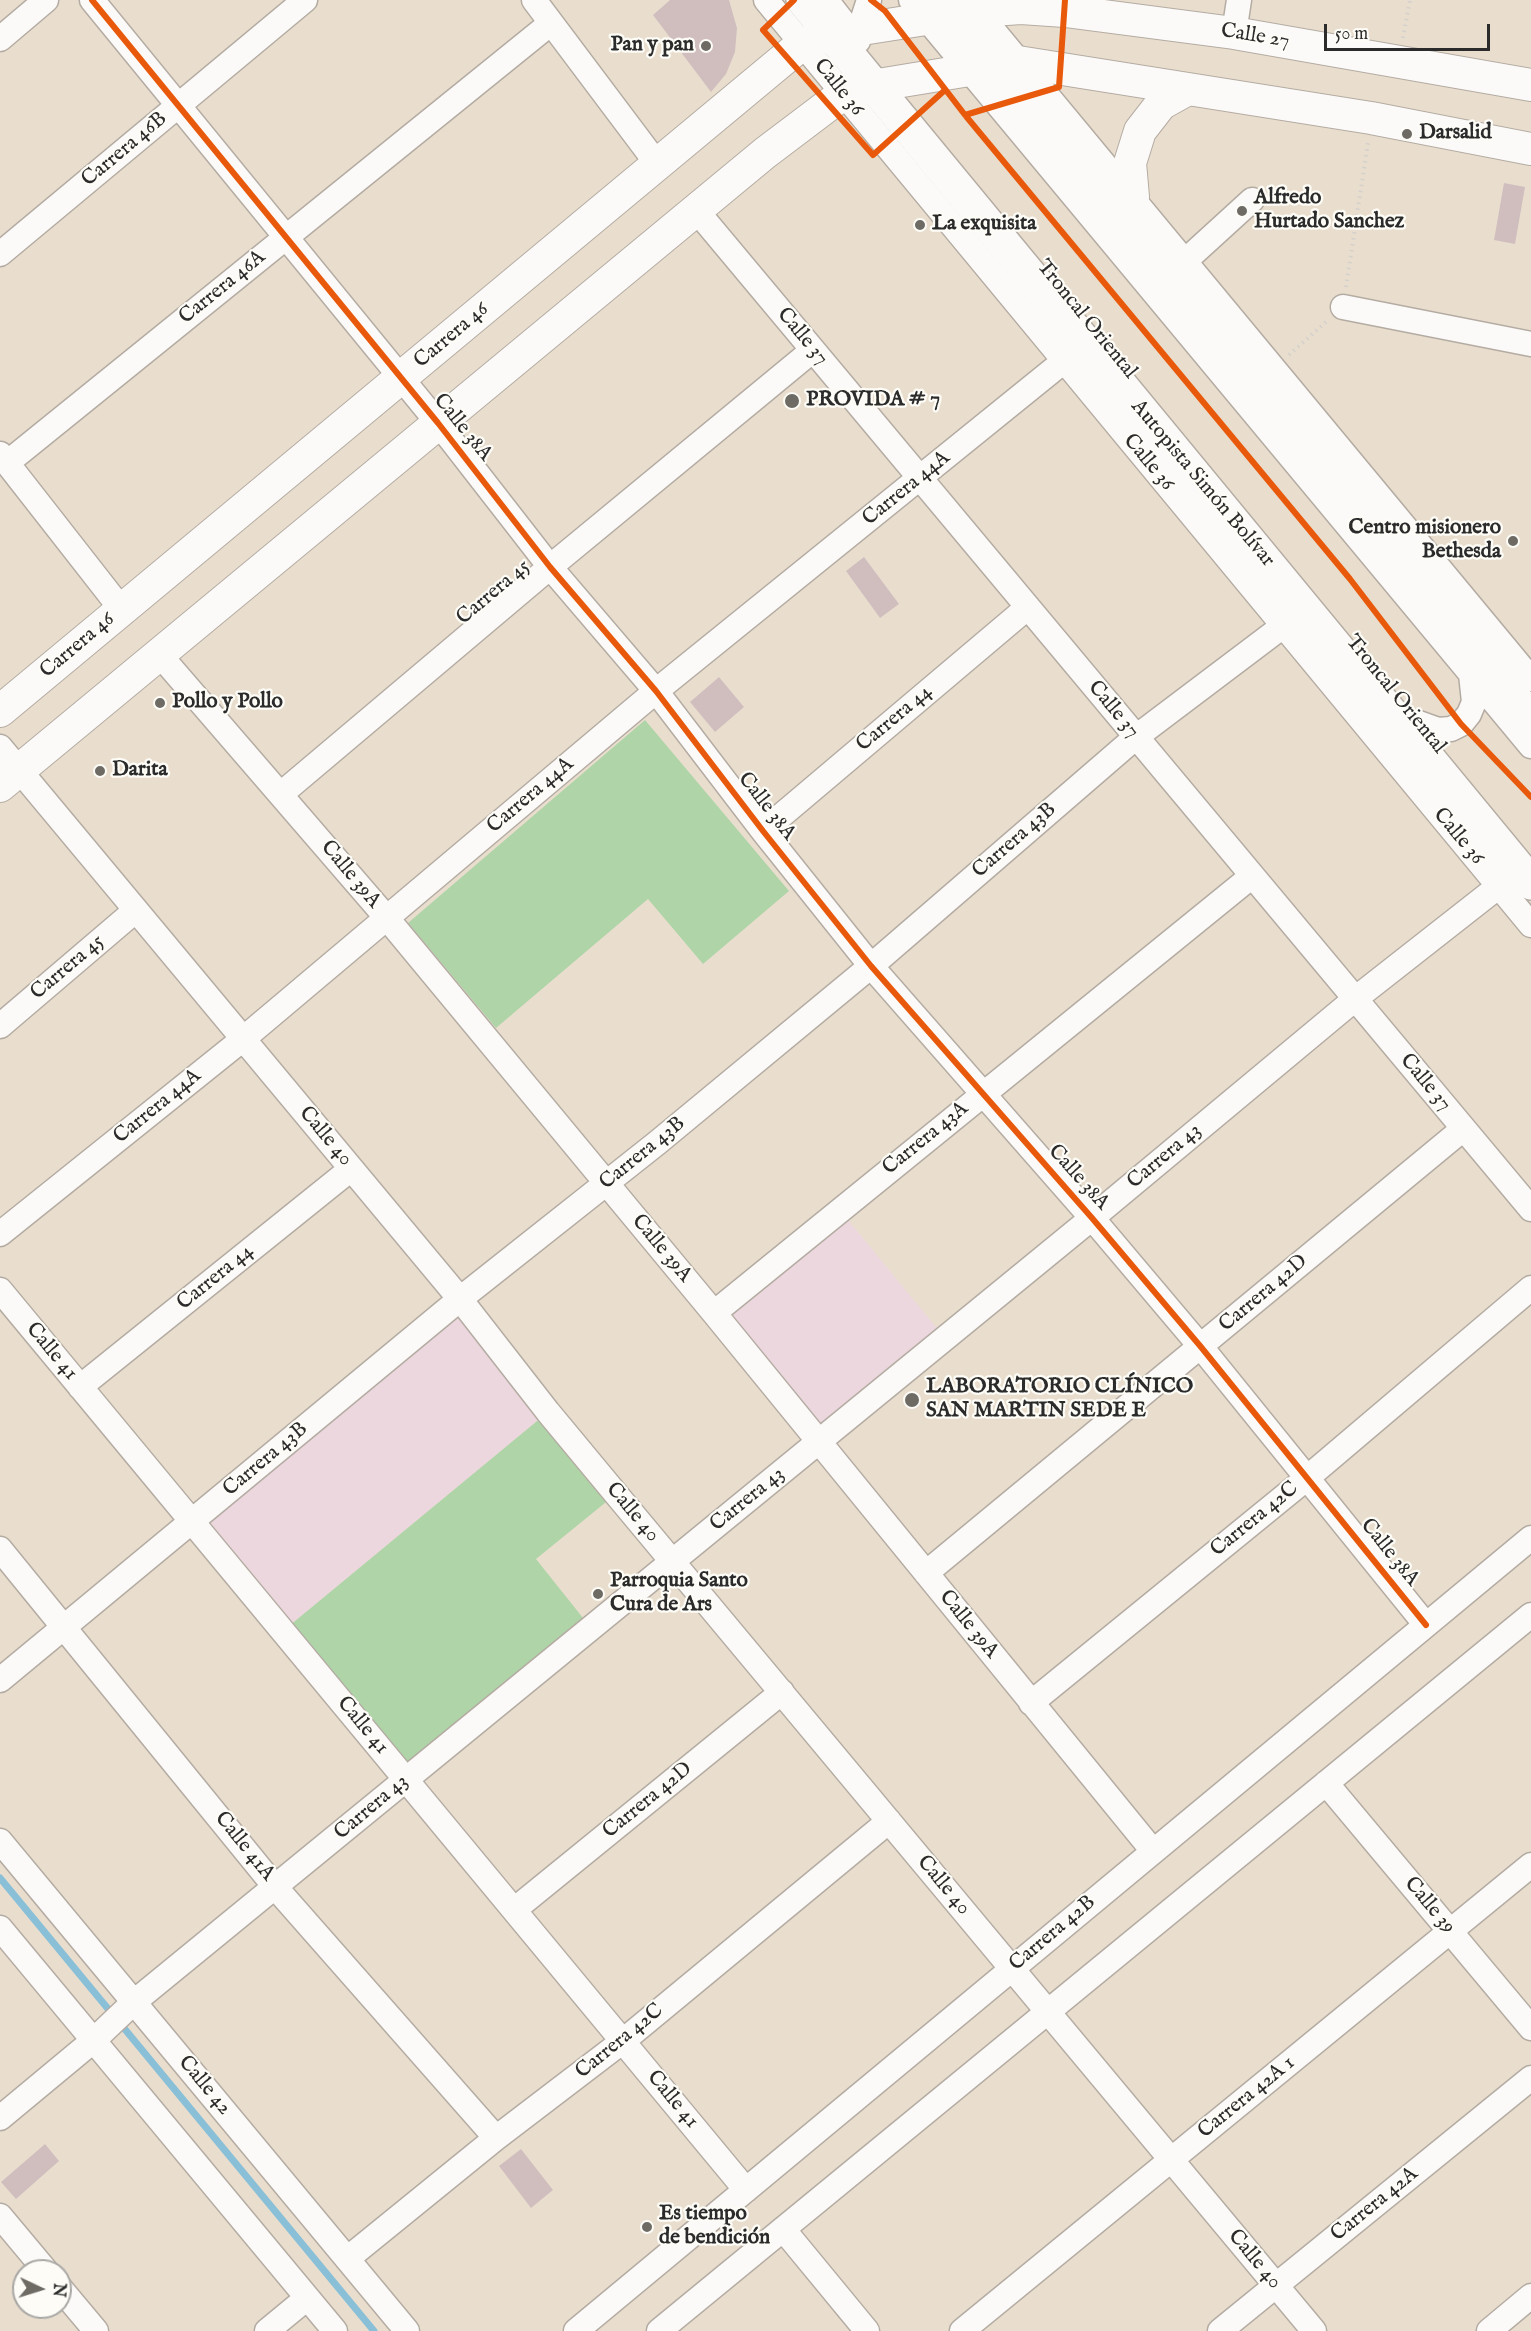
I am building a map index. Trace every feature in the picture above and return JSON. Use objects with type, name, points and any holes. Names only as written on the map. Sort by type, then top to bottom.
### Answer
[{"type":"highway","points":[[803,0],[841,40]]},
{"type":"highway","points":[[944,8],[1531,718]]},
{"type":"highway","name":"Calle 36","points":[[841,40],[868,87]]},
{"type":"highway","name":"Autopista Simón Bolívar","points":[[868,87],[1531,883]]},
{"type":"main road","points":[[841,40],[944,8]]},
{"type":"main road","name":"Calle 27","points":[[944,8],[1021,8],[1065,11],[1234,33],[1531,85]]},
{"type":"main road","name":"Carrera 46","points":[[0,711],[658,165],[841,40]]},
{"type":"main road","points":[[6,768],[159,654],[765,153],[868,87],[992,66],[1188,89],[1371,118],[1531,149]]},
{"type":"main road","points":[[1133,197],[1130,164],[1140,131],[1161,104],[1188,89]]},
{"type":"street","points":[[0,39],[46,0]]},
{"type":"street","name":"Calle 38A","points":[[92,0],[438,423],[550,567],[656,691],[763,831],[871,966],[1092,1218],[1201,1347],[1426,1625]]},
{"type":"street","name":"Carrera 46B","points":[[0,254],[305,0]]},
{"type":"street","points":[[534,0],[658,165]]},
{"type":"street","name":"Calle 36","points":[[766,0],[841,40],[868,87],[1064,361],[1531,925]]},
{"type":"street","points":[[826,0],[841,40]]},
{"type":"street","points":[[841,40],[869,0]]},
{"type":"street","points":[[1234,33],[1239,0]]},
{"type":"street","name":"Carrera 46A","points":[[4,458],[285,238],[552,23]]},
{"type":"street","points":[[992,66],[1133,197],[1184,262],[1529,674]]},
{"type":"street","points":[[992,66],[1471,674],[1531,746]]},
{"type":"street","name":"Troncal Oriental","points":[[868,87],[1416,722],[1531,861]]},
{"type":"street","points":[[1184,262],[1252,200]]},
{"type":"street","name":"Calle 37","points":[[696,210],[1531,1209]]},
{"type":"street","points":[[1343,307],[1531,344]]},
{"type":"street","name":"Carrera 45","points":[[281,794],[550,567],[813,350]]},
{"type":"street","name":"Carrera 44A","points":[[0,1234],[243,1039],[656,691],[1064,361]]},
{"type":"street","points":[[4,458],[122,610]]},
{"type":"street","name":"Carrera 44","points":[[763,831],[1028,607]]},
{"type":"street","name":"Carrera 43B","points":[[0,1680],[460,1299],[607,1183],[871,966],[1136,737],[1284,626]]},
{"type":"street","name":"Calle 39A","points":[[159,654],[386,917],[607,1183],[1153,1851]]},
{"type":"street","points":[[1416,722],[1438,730],[1451,729],[1461,724],[1469,714],[1474,702],[1471,674]]},
{"type":"street","name":"Calle 40","points":[[6,768],[136,910],[460,1299],[548,1412],[1314,2331]]},
{"type":"street","name":"Carrera 43A","points":[[714,1313],[1252,876]]},
{"type":"street","name":"Carrera 43","points":[[0,2118],[98,2037],[131,2006],[1092,1218],[1355,999],[1499,886]]},
{"type":"street","name":"Carrera 45","points":[[0,1026],[136,910]]},
{"type":"street","name":"Carrera 42D","points":[[926,1573],[1464,1129]]},
{"type":"street","name":"Carrera 44","points":[[81,1387],[351,1169]]},
{"type":"street","name":"Carrera 42C","points":[[1031,1702],[1307,1478],[1531,1288]]},
{"type":"street","name":"Calle 41","points":[[0,1290],[746,2190]]},
{"type":"street","name":"Carrera 42B","points":[[576,2331],[1531,1538]]},
{"type":"street","name":"Calle 41A","points":[[0,1549],[276,1888],[496,2138]]},
{"type":"street","points":[[659,2331],[1531,1615]]},
{"type":"street","name":"Carrera 42D","points":[[514,1910],[782,1692]]},
{"type":"street","name":"Calle 39","points":[[1326,1783],[1531,2028]]},
{"type":"street","name":"Carrera 42C","points":[[347,2259],[496,2138],[623,2041],[889,1821]]},
{"type":"street","name":"Calle 42","points":[[0,1841],[131,2006],[407,2331]]},
{"type":"street","name":"Carrera 42A 1","points":[[962,2331],[1531,1865]]},
{"type":"street","points":[[0,1928],[98,2037],[335,2331]]},
{"type":"street","name":"Carrera 42A","points":[[1220,2331],[1531,2078]]},
{"type":"street","points":[[0,2216],[36,2259]]},
{"type":"street","points":[[783,2229],[867,2331]]},
{"type":"street","points":[[1489,2331],[1531,2296]]},
{"type":"street","points":[[267,2331],[307,2298]]},
{"type":"street","points":[[72,2302],[96,2331]]},
{"type":"path","points":[[1408,10],[1410,0]]},
{"type":"path","points":[[1273,368],[1343,307],[1371,118]]},
{"type":"shaded area","points":[[839,1209],[945,1338],[819,1442],[714,1313]]},
{"type":"shaded area","points":[[460,1299],[548,1412],[283,1631],[192,1522]]},
{"type":"green space","points":[[645,720],[789,891],[703,964],[648,899],[496,1028],[408,923]]},
{"type":"green space","points":[[548,1412],[616,1494],[536,1559],[591,1628],[406,1780],[283,1631]]},
{"type":"building","name":"Pan y pan","points":[[670,0],[729,0],[737,28],[735,52],[726,74],[711,92],[653,15]]},
{"type":"building","points":[[1504,183],[1525,187],[1515,244],[1494,240]]},
{"type":"building","points":[[864,557],[899,604],[880,618],[846,571]]},
{"type":"building","points":[[719,677],[744,707],[715,732],[690,702]]},
{"type":"building","points":[[45,2144],[59,2161],[16,2199],[1,2182]]},
{"type":"building","points":[[521,2149],[553,2190],[531,2208],[499,2166]]},
{"type":"waterway","points":[[0,1878],[374,2331]]},
{"type":"cycle path","points":[[92,0],[438,423],[550,567],[656,691],[763,831],[871,966],[1092,1218],[1201,1347],[1426,1625]]},
{"type":"cycle path","points":[[794,0],[763,30],[873,155],[945,90]]},
{"type":"cycle path","points":[[871,0],[885,11],[965,115],[1350,579],[1461,724],[1531,797]]},
{"type":"cycle path","points":[[965,115],[1059,87],[1065,0]]},
{"type":"place","name":"Pan y pan","points":[[706,46]]},
{"type":"place","name":"Darsalid","points":[[1407,134]]},
{"type":"place","name":"Alfredo Hurtado Sanchez","points":[[1242,211]]},
{"type":"place","name":"La exquisita","points":[[920,225]]},
{"type":"place","name":"PROVIDA # 7","points":[[792,401]]},
{"type":"place","name":"Centro misionero Bethesda","points":[[1513,541]]},
{"type":"place","name":"Pollo y Pollo","points":[[160,703]]},
{"type":"place","name":"Darita","points":[[100,771]]},
{"type":"place","name":"LABORATORIO CLÍNICO SAN MARTIN SEDE E","points":[[912,1400]]},
{"type":"place","name":"Parroquia Santo Cura de Ars","points":[[598,1594]]},
{"type":"place","name":"Es tiempo de bendición","points":[[647,2227]]}]
